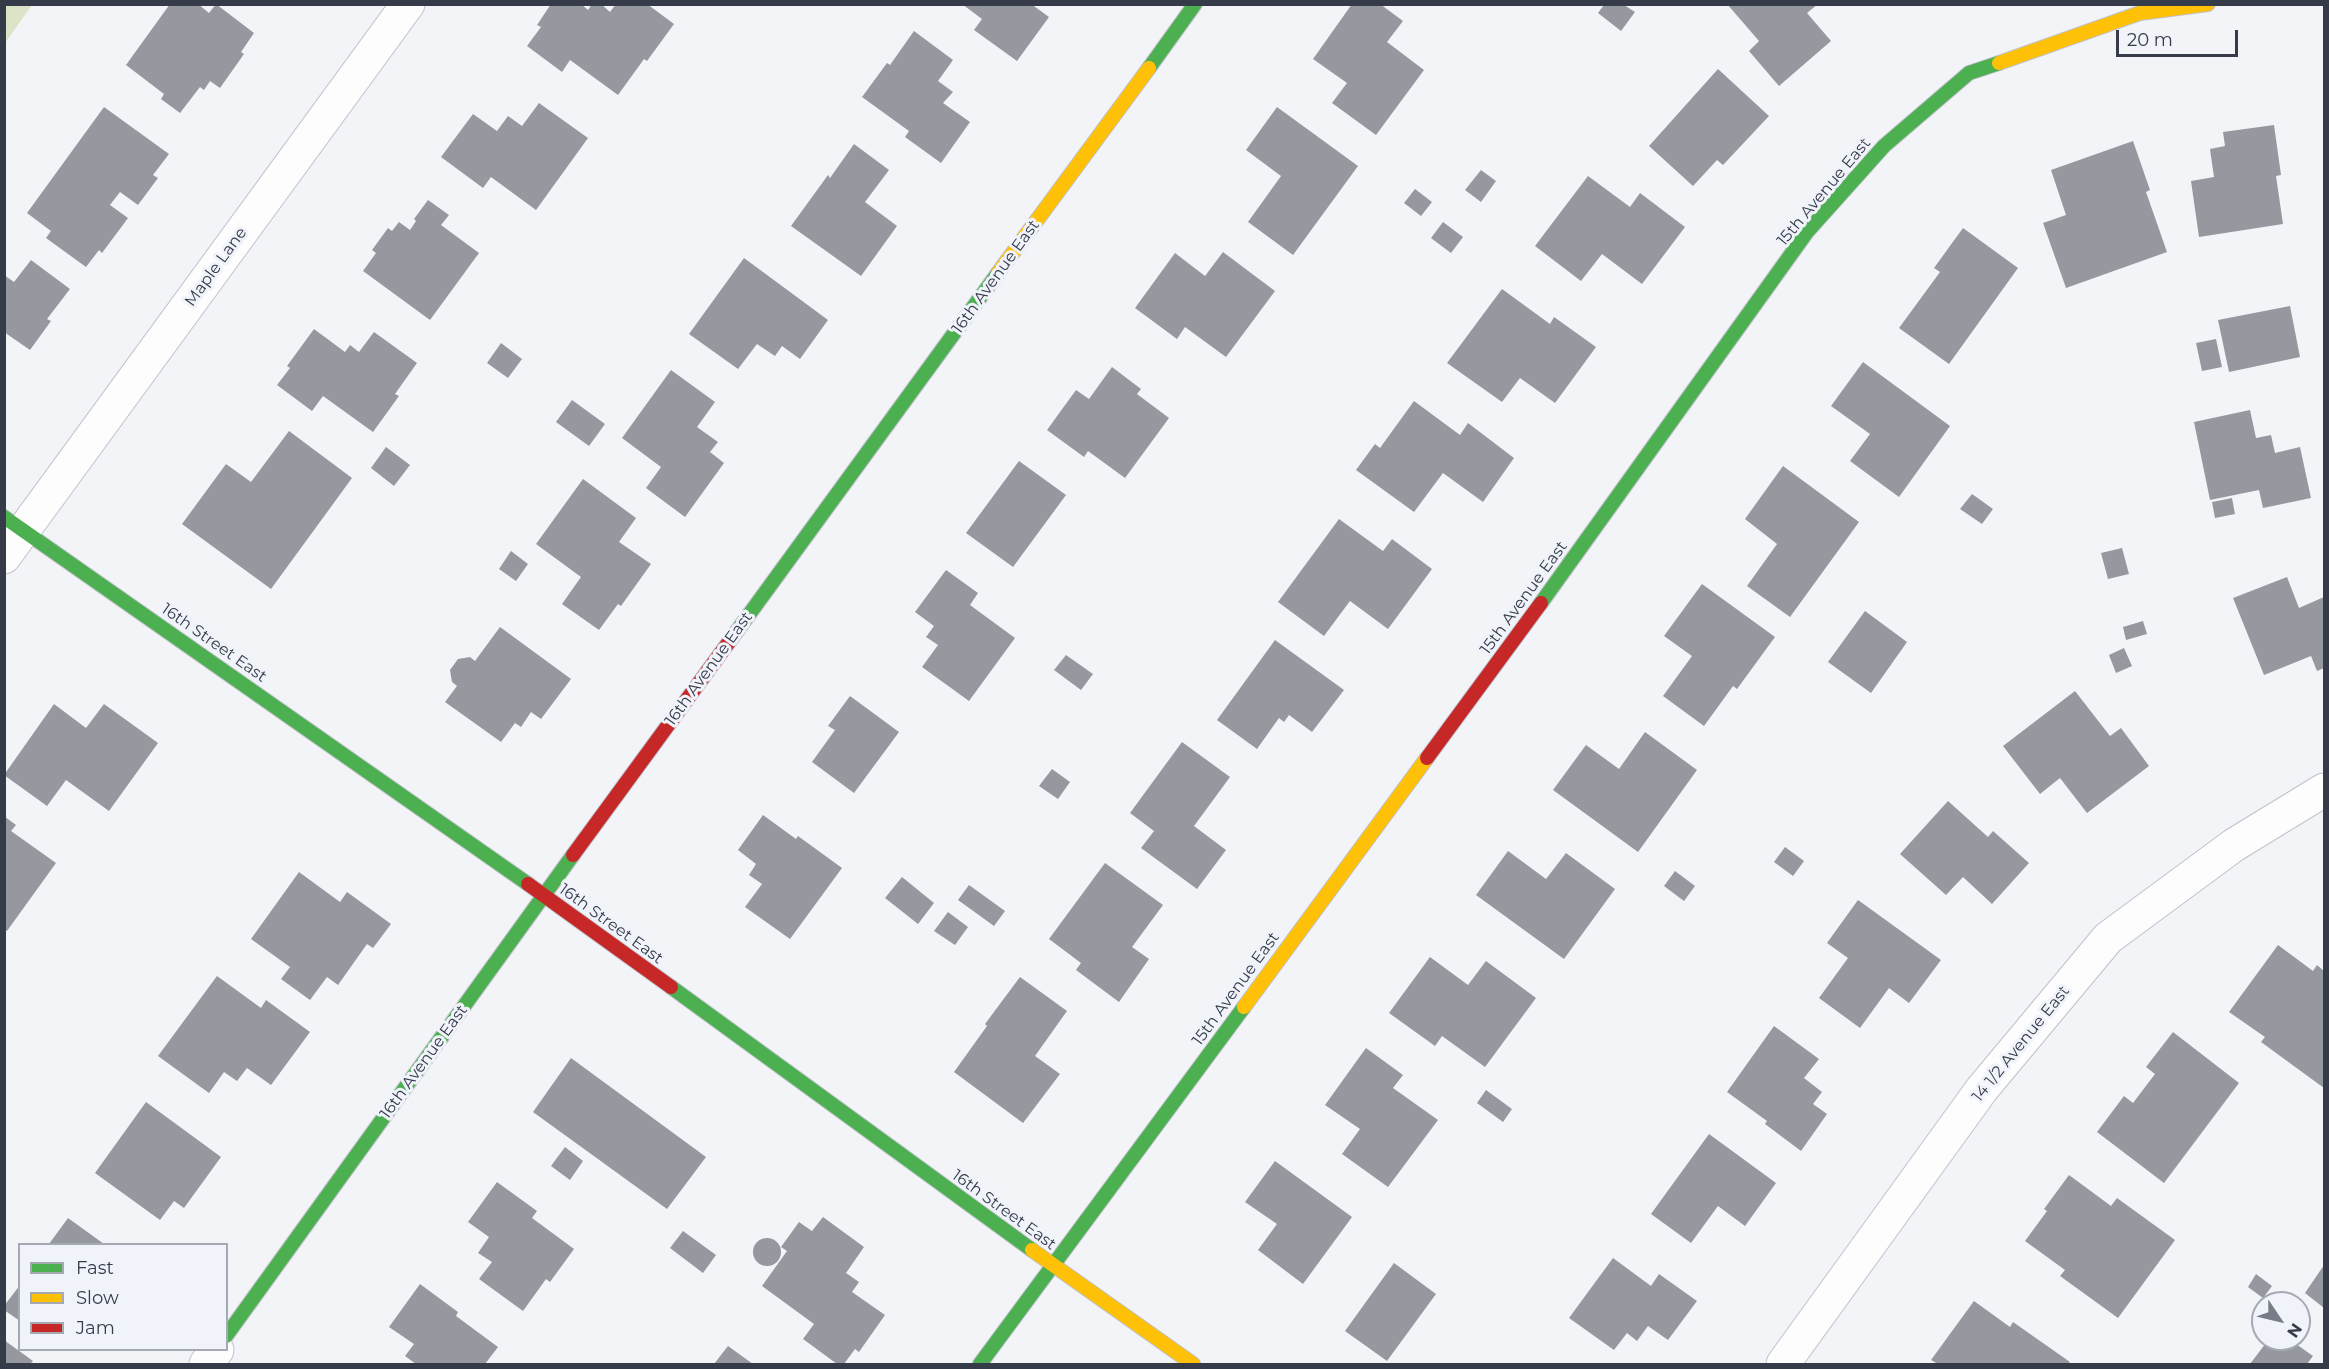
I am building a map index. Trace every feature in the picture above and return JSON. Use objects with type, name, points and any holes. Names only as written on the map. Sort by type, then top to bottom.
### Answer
[{"type":"street","name":"Maple Lane","points":[[4,557],[14,523],[408,4]]},
{"type":"street","name":"16th Avenue East","points":[[228,1333],[544,895],[1195,4]]},
{"type":"street","name":"15th Avenue East","points":[[980,1365],[1548,594],[1807,232],[1884,146],[1969,73],[2140,13],[2208,4]]},
{"type":"street","name":"16th Street East","points":[[14,523],[544,895],[1193,1365]]},
{"type":"street","name":"14 1/2 Avenue East","points":[[1784,1365],[1982,1089],[2108,939],[2234,845],[2325,790]]},
{"type":"street","points":[[206,1365],[216,1351]]},
{"type":"green space","points":[[4,5],[32,5],[5,43]]},
{"type":"building","points":[[170,4],[198,4],[209,13],[216,4],[254,33],[241,52],[244,54],[220,88],[210,81],[204,90],[200,87],[180,113],[161,99],[164,94],[126,65]]},
{"type":"building","points":[[551,4],[581,4],[588,10],[592,4],[601,4],[610,12],[616,4],[647,4],[674,24],[647,61],[644,59],[618,95],[570,60],[562,72],[527,46],[541,27],[537,25]]},
{"type":"building","points":[[962,4],[1031,4],[1049,17],[1017,61],[974,30],[982,19]]},
{"type":"building","points":[[1352,4],[1380,4],[1403,21],[1387,42],[1424,70],[1376,135],[1332,103],[1347,83],[1313,59]]},
{"type":"building","points":[[1727,4],[1818,4],[1807,13],[1831,41],[1779,86],[1749,51],[1759,41]]},
{"type":"building","points":[[1604,5],[1624,5],[1635,12],[1621,31],[1598,13]]},
{"type":"building","points":[[914,31],[953,60],[938,81],[953,92],[943,103],[970,122],[941,163],[905,137],[909,131],[862,97],[887,63],[890,65]]},
{"type":"building","points":[[1718,69],[1769,116],[1723,165],[1717,160],[1693,186],[1649,146]]},
{"type":"building","points":[[539,103],[588,138],[536,210],[491,177],[483,188],[441,157],[473,114],[497,131],[508,116],[522,126]]},
{"type":"building","points":[[104,107],[169,154],[153,175],[158,178],[138,205],[120,192],[110,205],[128,218],[102,253],[99,250],[86,267],[46,238],[51,231],[27,213]]},
{"type":"building","points":[[1277,107],[1358,166],[1293,255],[1248,222],[1281,176],[1246,150]]},
{"type":"building","points":[[2274,125],[2281,175],[2276,176],[2283,224],[2199,237],[2191,181],[2214,177],[2210,149],[2225,146],[2223,132]]},
{"type":"building","points":[[2133,141],[2150,190],[2146,192],[2167,252],[2066,288],[2043,223],[2066,215],[2051,170]]},
{"type":"building","points":[[854,144],[889,170],[865,202],[897,226],[861,276],[791,226]]},
{"type":"building","points":[[1481,170],[1496,181],[1481,202],[1465,190]]},
{"type":"building","points":[[1588,176],[1630,207],[1640,193],[1685,227],[1642,284],[1602,254],[1581,281],[1535,246]]},
{"type":"building","points":[[1415,189],[1432,202],[1421,216],[1404,203]]},
{"type":"building","points":[[428,200],[449,215],[441,225],[479,253],[430,320],[363,271],[376,253],[372,250],[388,228],[392,231],[399,222],[410,230],[416,221],[414,219]]},
{"type":"building","points":[[1443,222],[1463,237],[1451,253],[1431,238]]},
{"type":"building","points":[[1963,228],[2018,268],[1949,364],[1899,328],[1940,272],[1934,268]]},
{"type":"building","points":[[1223,252],[1275,291],[1226,357],[1185,327],[1177,339],[1135,308],[1175,253],[1205,276]]},
{"type":"building","points":[[744,258],[828,320],[800,359],[782,346],[775,356],[757,344],[738,369],[689,334]]},
{"type":"building","points":[[31,260],[70,289],[47,319],[51,321],[30,350],[4,332],[4,275],[14,282]]},
{"type":"building","points":[[1502,289],[1550,324],[1554,317],[1596,347],[1555,403],[1520,378],[1502,402],[1447,363]]},
{"type":"building","points":[[2290,306],[2300,357],[2229,372],[2218,320]]},
{"type":"building","points":[[314,329],[345,352],[350,345],[359,352],[374,332],[417,363],[395,394],[399,396],[373,432],[323,396],[312,411],[277,385],[290,368],[287,366]]},
{"type":"building","points":[[2216,339],[2222,367],[2202,371],[2196,343]]},
{"type":"building","points":[[501,343],[522,359],[508,378],[487,363]]},
{"type":"building","points":[[1863,362],[1950,426],[1899,497],[1850,461],[1870,434],[1831,406]]},
{"type":"building","points":[[1112,367],[1141,389],[1137,394],[1169,418],[1125,478],[1088,451],[1084,457],[1047,430],[1076,390],[1089,399]]},
{"type":"building","points":[[671,370],[715,402],[697,427],[718,442],[710,452],[724,463],[685,517],[646,488],[661,467],[622,438]]},
{"type":"building","points":[[572,400],[605,424],[589,446],[556,422]]},
{"type":"building","points":[[1414,401],[1460,435],[1468,423],[1514,458],[1483,502],[1443,473],[1414,512],[1356,470],[1375,444],[1380,448]]},
{"type":"building","points":[[2250,410],[2256,438],[2271,435],[2275,453],[2300,447],[2311,498],[2263,508],[2259,490],[2210,500],[2194,422]]},
{"type":"building","points":[[289,431],[352,478],[271,589],[182,524],[226,464],[251,482]]},
{"type":"building","points":[[386,447],[410,465],[394,486],[371,468]]},
{"type":"building","points":[[1019,461],[1066,495],[1013,567],[966,533]]},
{"type":"building","points":[[1783,466],[1859,522],[1790,617],[1747,586],[1777,544],[1745,519]]},
{"type":"building","points":[[583,479],[636,518],[619,542],[651,564],[621,606],[618,604],[599,630],[562,604],[581,577],[536,544]]},
{"type":"building","points":[[1972,494],[1993,509],[1982,524],[1960,509]]},
{"type":"building","points":[[2232,498],[2235,514],[2215,518],[2212,502]]},
{"type":"building","points":[[1339,519],[1383,551],[1392,539],[1432,569],[1388,629],[1350,601],[1324,636],[1278,602]]},
{"type":"building","points":[[2122,548],[2129,574],[2108,579],[2101,553]]},
{"type":"building","points":[[511,551],[528,564],[516,581],[499,569]]},
{"type":"building","points":[[946,570],[978,593],[970,605],[1015,638],[969,701],[922,667],[938,645],[926,637],[934,626],[915,612]]},
{"type":"building","points":[[2287,577],[2299,608],[2324,597],[2324,668],[2317,671],[2311,656],[2264,675],[2233,598]]},
{"type":"building","points":[[1702,584],[1775,637],[1737,689],[1733,686],[1704,726],[1663,696],[1692,656],[1664,636]]},
{"type":"building","points":[[1865,611],[1907,642],[1871,693],[1828,662]]},
{"type":"building","points":[[2143,621],[2147,634],[2126,640],[2123,627]]},
{"type":"building","points":[[500,627],[571,679],[541,719],[531,712],[521,727],[515,723],[501,742],[445,702],[457,686],[452,682],[450,670],[458,659],[470,657],[475,661]]},
{"type":"building","points":[[1275,640],[1344,690],[1312,732],[1289,715],[1284,722],[1279,718],[1257,749],[1217,720]]},
{"type":"building","points":[[2124,648],[2132,666],[2116,673],[2109,655]]},
{"type":"building","points":[[1066,655],[1093,674],[1081,690],[1054,670]]},
{"type":"building","points":[[2075,691],[2110,736],[2121,728],[2149,766],[2087,813],[2060,778],[2040,794],[2003,746]]},
{"type":"building","points":[[850,696],[899,732],[854,793],[812,762],[835,730],[828,726]]},
{"type":"building","points":[[54,704],[86,728],[104,704],[158,743],[109,811],[66,780],[47,806],[4,775]]},
{"type":"building","points":[[1645,732],[1697,770],[1638,852],[1553,790],[1586,745],[1619,769]]},
{"type":"building","points":[[1182,742],[1230,777],[1194,826],[1226,850],[1197,889],[1141,848],[1154,831],[1130,813]]},
{"type":"building","points":[[1052,769],[1070,782],[1058,799],[1039,786]]},
{"type":"building","points":[[1948,801],[1988,837],[1993,831],[2029,863],[1992,904],[1963,877],[1946,895],[1900,854]]},
{"type":"building","points":[[763,815],[796,839],[798,836],[842,868],[790,939],[745,907],[762,884],[749,875],[756,864],[738,850]]},
{"type":"building","points":[[4,816],[16,825],[11,831],[56,863],[7,931],[4,929]]},
{"type":"building","points":[[1785,847],[1804,861],[1793,876],[1774,862]]},
{"type":"building","points":[[1508,851],[1546,879],[1566,853],[1615,889],[1564,959],[1476,895]]},
{"type":"building","points":[[1105,863],[1163,905],[1132,947],[1149,959],[1119,1002],[1076,970],[1081,963],[1049,939]]},
{"type":"building","points":[[1675,871],[1695,886],[1684,901],[1664,886]]},
{"type":"building","points":[[299,872],[340,902],[347,892],[391,924],[373,948],[367,944],[338,985],[327,977],[310,1000],[281,979],[290,967],[251,939]]},
{"type":"building","points":[[902,877],[934,903],[918,924],[885,898]]},
{"type":"building","points":[[969,885],[1005,911],[994,926],[958,900]]},
{"type":"building","points":[[1858,900],[1941,960],[1909,1003],[1889,988],[1860,1028],[1819,998],[1848,958],[1827,943]]},
{"type":"building","points":[[948,912],[968,927],[955,945],[934,931]]},
{"type":"building","points":[[2278,945],[2313,971],[2317,965],[2324,971],[2324,1088],[2261,1042],[2265,1037],[2229,1012]]},
{"type":"building","points":[[1430,957],[1468,985],[1486,961],[1536,998],[1485,1067],[1442,1036],[1435,1046],[1389,1013]]},
{"type":"building","points":[[217,976],[261,1008],[266,1000],[310,1032],[271,1085],[247,1068],[237,1081],[224,1072],[209,1093],[158,1056]]},
{"type":"building","points":[[1020,977],[1067,1011],[1035,1056],[1060,1074],[1023,1123],[954,1072],[987,1026],[985,1024]]},
{"type":"building","points":[[1774,1026],[1819,1059],[1804,1078],[1822,1092],[1813,1104],[1827,1114],[1801,1151],[1765,1124],[1767,1121],[1727,1092]]},
{"type":"building","points":[[2173,1032],[2239,1083],[2164,1183],[2097,1132],[2124,1096],[2133,1103],[2155,1074],[2146,1067]]},
{"type":"building","points":[[1366,1048],[1403,1075],[1393,1088],[1438,1120],[1388,1187],[1342,1154],[1360,1129],[1325,1105]]},
{"type":"building","points":[[571,1058],[706,1157],[667,1209],[533,1112]]},
{"type":"building","points":[[1486,1090],[1512,1109],[1503,1122],[1477,1103]]},
{"type":"building","points":[[146,1102],[221,1157],[184,1208],[174,1201],[160,1220],[95,1173]]},
{"type":"building","points":[[1709,1134],[1776,1183],[1745,1226],[1718,1206],[1691,1243],[1651,1214]]},
{"type":"building","points":[[565,1147],[583,1161],[570,1180],[551,1166]]},
{"type":"building","points":[[1275,1161],[1352,1217],[1303,1284],[1258,1250],[1277,1224],[1245,1202]]},
{"type":"building","points":[[2069,1175],[2111,1206],[2117,1198],[2175,1240],[2118,1318],[2060,1276],[2065,1270],[2025,1241],[2047,1211],[2044,1209]]},
{"type":"building","points":[[497,1182],[537,1211],[532,1218],[574,1249],[550,1282],[546,1279],[523,1311],[479,1279],[492,1262],[478,1253],[489,1237],[468,1222]]},
{"type":"building","points":[[823,1217],[864,1247],[846,1273],[859,1282],[852,1292],[885,1315],[859,1352],[855,1349],[844,1364],[837,1364],[803,1339],[814,1324],[762,1286],[787,1251],[781,1247],[799,1222],[812,1231]]},
{"type":"building","points":[[68,1218],[103,1243],[50,1243]]},
{"type":"building","points":[[683,1231],[716,1255],[703,1273],[670,1248]]},
{"type":"building","points":[[767,1238],[777,1242],[781,1252],[777,1262],[767,1266],[757,1262],[753,1252],[757,1242]]},
{"type":"building","points":[[1613,1258],[1651,1286],[1659,1274],[1697,1301],[1668,1340],[1648,1326],[1637,1341],[1627,1333],[1614,1350],[1569,1318]]},
{"type":"building","points":[[1394,1263],[1436,1294],[1387,1361],[1345,1331]]},
{"type":"building","points":[[2324,1265],[2324,1308],[2311,1298],[2311,1291],[2306,1291]]},
{"type":"building","points":[[2256,1274],[2272,1286],[2268,1291],[2253,1291],[2248,1287]]},
{"type":"building","points":[[420,1284],[458,1312],[456,1316],[498,1347],[485,1364],[416,1364],[405,1356],[414,1344],[389,1327]]},
{"type":"building","points":[[18,1288],[18,1320],[4,1310],[4,1306]]},
{"type":"building","points":[[1974,1301],[2010,1327],[2013,1322],[2070,1362],[2068,1364],[1938,1364],[1931,1360]]},
{"type":"building","points":[[4,1340],[33,1361],[30,1364],[4,1364]]},
{"type":"building","points":[[728,1346],[753,1364],[714,1364]]},
{"type":"building","points":[[2260,1351],[2306,1351],[2313,1356],[2307,1364],[2250,1364]]},
{"type":"traffic: fast","points":[[1149,68],[1195,4]]},
{"type":"traffic: fast","points":[[1541,603],[1807,232],[1884,146],[1969,73],[1999,63]]},
{"type":"traffic: fast","points":[[737,631],[998,273]]},
{"type":"traffic: fast","points":[[4,517],[528,884]]},
{"type":"traffic: fast","points":[[228,1333],[573,855]]},
{"type":"traffic: fast","points":[[671,987],[1032,1250]]},
{"type":"traffic: fast","points":[[980,1364],[1244,1007]]},
{"type":"traffic: slow","points":[[1999,63],[2140,13],[2208,4]]},
{"type":"traffic: slow","points":[[998,273],[1149,68]]},
{"type":"traffic: slow","points":[[1244,1007],[1427,758]]},
{"type":"traffic: slow","points":[[1032,1250],[1193,1364]]},
{"type":"traffic: jam","points":[[1427,758],[1541,603]]},
{"type":"traffic: jam","points":[[573,855],[737,631]]},
{"type":"traffic: jam","points":[[528,884],[671,987]]}]
